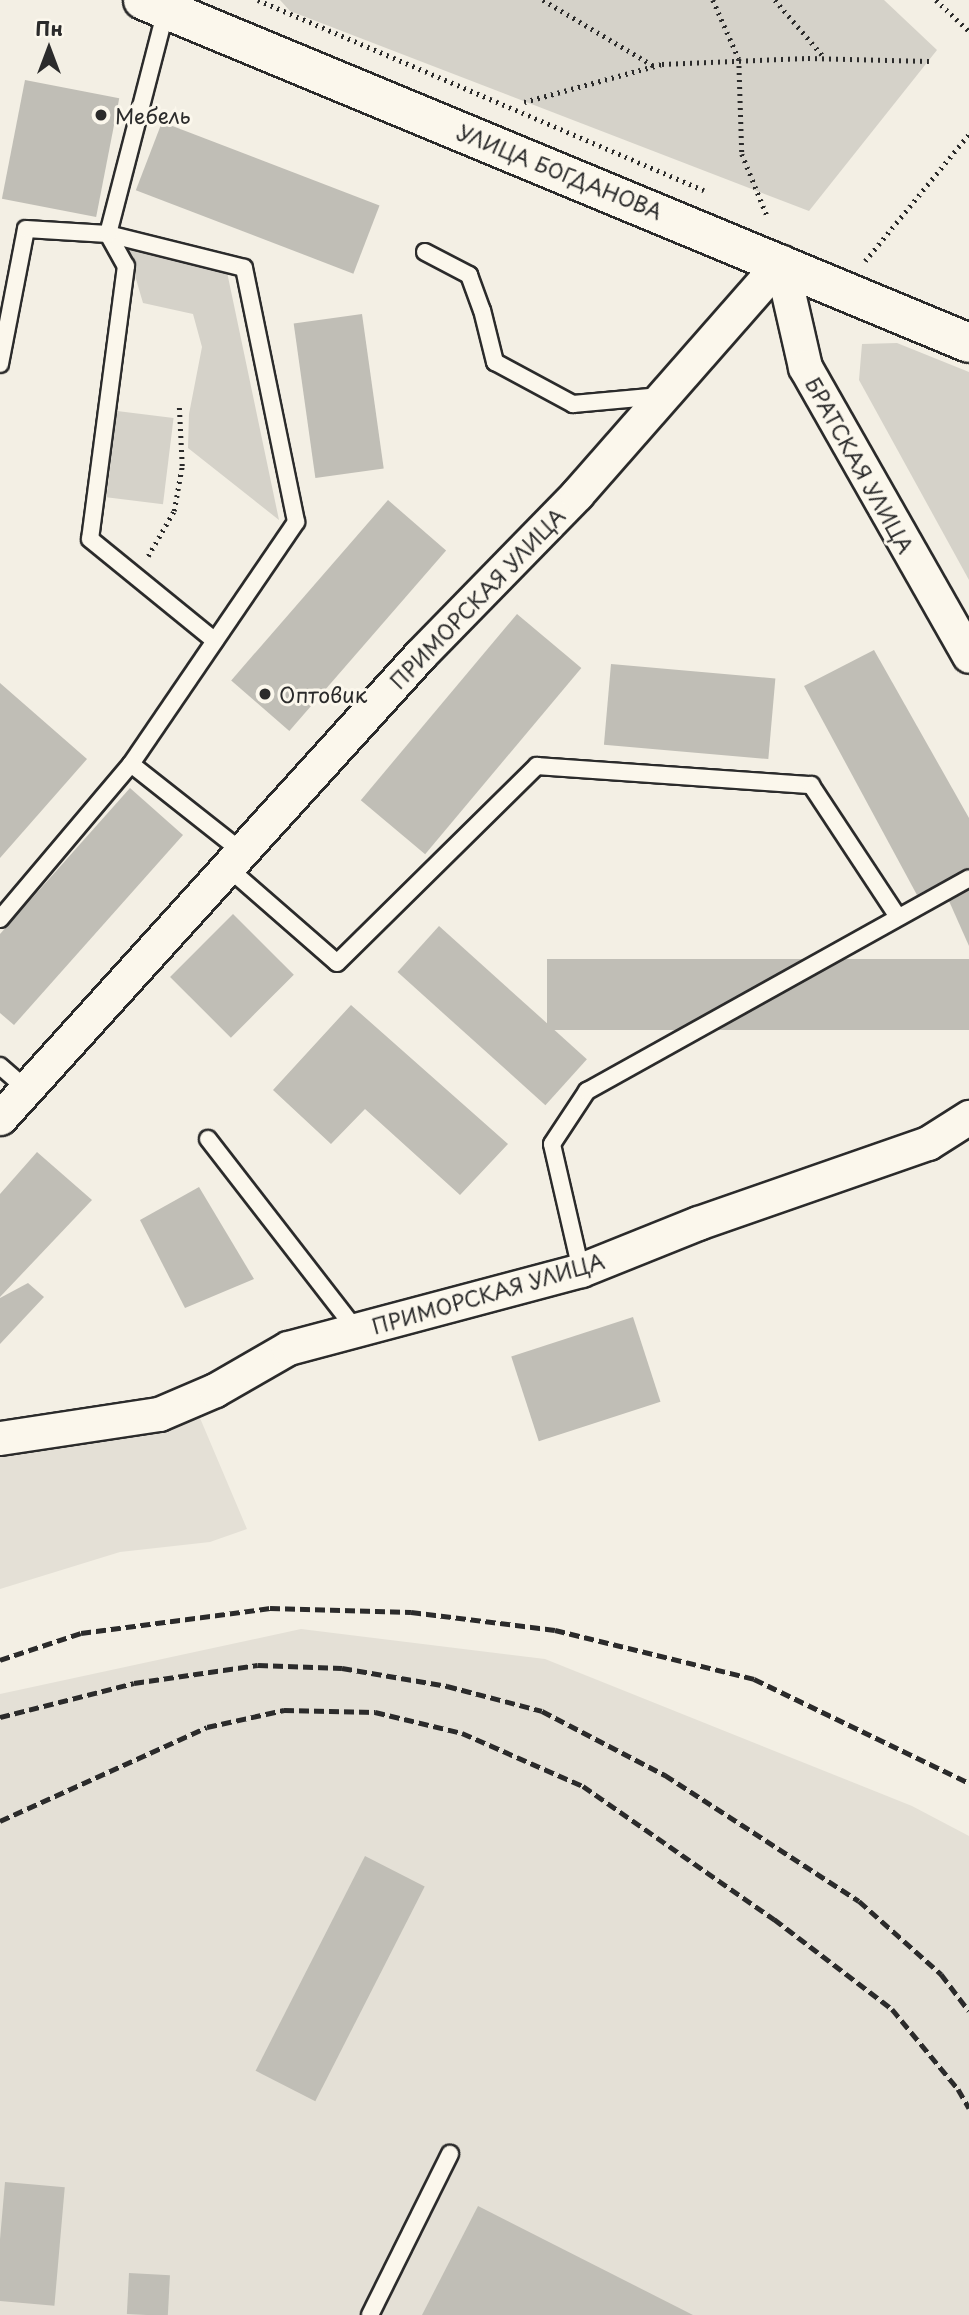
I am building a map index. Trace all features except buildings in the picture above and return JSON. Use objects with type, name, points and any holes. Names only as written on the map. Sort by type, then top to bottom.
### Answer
[{"type":"main road","name":"УЛИЦА БОГДАНОВА","points":[[152,3],[780,262],[848,272],[969,343]]},
{"type":"street","name":"ПРИМОРСКАЯ УЛИЦА","points":[[0,1118],[233,858],[420,655],[578,494],[780,262]]},
{"type":"street","name":"БРАТСКАЯ УЛИЦА","points":[[780,262],[805,367],[969,656]]},
{"type":"street","name":"ПРИМОРСКАЯ УЛИЦА","points":[[0,1438],[159,1414],[215,1390],[288,1348],[581,1270],[698,1223],[928,1143],[969,1117]]},
{"type":"lane","points":[[152,3],[108,233],[127,266],[90,538],[215,641]]},
{"type":"lane","points":[[0,364],[26,229],[108,233],[244,268],[296,522],[131,764],[0,919]]},
{"type":"lane","points":[[425,252],[469,275],[482,310],[495,362],[573,404],[663,396]]},
{"type":"lane","points":[[131,764],[233,858],[337,963],[537,766],[811,785],[898,917]]},
{"type":"lane","points":[[581,1270],[552,1144],[587,1091],[969,878]]},
{"type":"lane","points":[[0,892],[12,905]]},
{"type":"lane","points":[[0,1066],[26,1089]]},
{"type":"lane","points":[[208,1139],[356,1330]]},
{"type":"lane","points":[[370,2315],[450,2154]]},
{"type":"path","points":[[258,0],[706,192]]},
{"type":"path","points":[[543,0],[655,67]]},
{"type":"path","points":[[713,0],[739,59],[742,154],[768,218]]},
{"type":"path","points":[[775,0],[824,58]]},
{"type":"path","points":[[936,0],[969,31]]},
{"type":"path","points":[[524,102],[655,67],[739,59],[929,61]]},
{"type":"path","points":[[848,272],[866,260],[969,134]]},
{"type":"path","points":[[756,213],[780,223]]},
{"type":"path","points":[[866,260],[878,264]]},
{"type":"path","points":[[848,272],[866,260]]},
{"type":"path","points":[[134,575],[154,548],[174,511],[182,466],[179,404]]},
{"type":"shaded area","points":[[280,0],[884,0],[937,50],[809,211],[290,11]]},
{"type":"shaded area","points":[[126,245],[227,272],[279,520],[188,448],[189,414],[202,347],[193,314],[143,303]]},
{"type":"shaded area","points":[[897,343],[969,372],[969,580],[859,380],[862,344]]},
{"type":"shaded area","points":[[117,411],[174,418],[163,504],[106,497]]},
{"type":"shaded area","points":[[197,1411],[247,1529],[210,1542],[120,1552],[0,1589],[0,1432]]},
{"type":"shaded area","points":[[301,1629],[545,1659],[912,1806],[969,1836],[969,2315],[0,2315],[0,1694]]},
{"type":"railway","points":[[0,1660],[81,1633],[270,1608],[411,1612],[555,1630],[754,1679],[969,1783]]},
{"type":"railway","points":[[0,1717],[134,1683],[258,1665],[342,1668],[447,1686],[542,1711],[665,1775],[859,1901],[941,1974],[969,2011]]},
{"type":"railway","points":[[0,1821],[207,1727],[284,1710],[375,1712],[462,1733],[583,1786],[774,1919],[892,2009],[958,2089],[969,2108]]},
{"type":"place","name":"Мебель","points":[[101,115]]},
{"type":"place","name":"Оптовик","points":[[265,694]]}]
